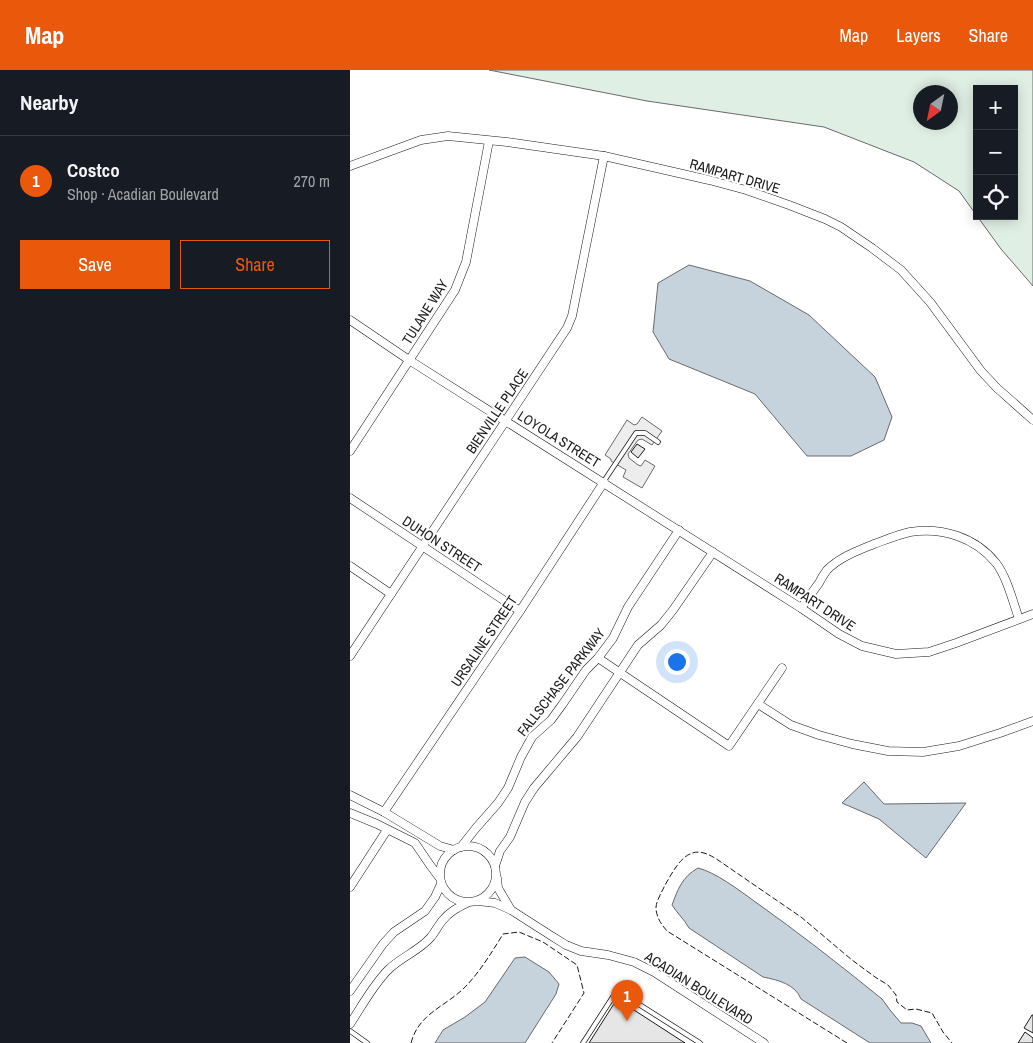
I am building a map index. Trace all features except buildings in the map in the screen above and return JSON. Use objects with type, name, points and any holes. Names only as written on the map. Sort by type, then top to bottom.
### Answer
[{"type":"street","name":"RAMPART DRIVE","points":[[350,166],[421,140],[448,136],[507,142],[604,156],[746,190],[798,208],[841,227],[886,258],[910,279],[930,302],[981,371],[1033,420]]},
{"type":"street","name":"TULANE WAY","points":[[350,451],[456,290],[466,262],[489,141]]},
{"type":"street","name":"BIENVILLE PLACE","points":[[350,656],[567,328],[572,316],[604,156]]},
{"type":"street","name":"LOYOLA STREET","points":[[352,322],[604,482]]},
{"type":"street","points":[[350,331],[352,322]]},
{"type":"street","name":"RAMPART DRIVE","points":[[604,482],[839,634],[862,646],[896,654],[929,652],[1033,614]]},
{"type":"street","name":"URSALINE STREET","points":[[384,812],[520,611],[604,482]]},
{"type":"street","name":"DUHON STREET","points":[[350,498],[520,611]]},
{"type":"street","name":"FALLSCHASE PARKWAY","points":[[457,848],[498,803],[508,788],[532,737],[551,720],[586,670],[613,638],[628,607],[679,530]]},
{"type":"street","points":[[801,608],[827,570],[843,558],[855,551],[909,532],[924,531],[949,533],[969,540],[986,552],[996,564],[1004,579],[1019,619]]},
{"type":"street","points":[[350,1024],[388,969],[418,949],[431,937],[442,920],[452,910],[478,901],[491,891],[495,884],[495,866],[500,851],[510,837],[525,802],[534,788],[577,737],[638,645],[661,625],[713,552]]},
{"type":"street","points":[[350,566],[391,594]]},
{"type":"street","points":[[598,658],[729,746],[782,668]]},
{"type":"street","points":[[758,704],[792,725],[819,735],[888,751],[923,752],[959,746],[1033,721]]},
{"type":"street","points":[[350,795],[384,812],[440,846],[457,848],[468,846],[481,850],[487,854],[495,866]]},
{"type":"street","points":[[350,813],[415,843],[445,892],[460,902],[468,903]]},
{"type":"street","points":[[350,887],[387,830]]},
{"type":"street","points":[[350,992],[383,944],[394,932],[424,911],[435,897],[440,881],[442,862],[447,855],[457,848]]},
{"type":"street","name":"ACADIAN BOULEVARD","points":[[496,876],[498,888],[511,910]]},
{"type":"street","name":"ACADIAN BOULEVARD","points":[[478,901],[496,903],[511,910],[566,945],[581,951],[608,955],[634,962],[654,972],[764,1043]]},
{"type":"lane","points":[[604,482],[636,433],[645,433],[658,442]]},
{"type":"lane","points":[[583,1043],[616,992],[621,993],[700,1043]]},
{"type":"lane","points":[[350,1031],[367,1043]]},
{"type":"green space","points":[[489,70],[1033,70],[1033,286],[1001,249],[980,220],[1018,220],[1018,85],[973,85],[973,210],[959,191],[914,162],[824,127],[647,101]]},
{"type":"shaded area","points":[[689,265],[750,281],[809,315],[875,377],[892,417],[884,440],[851,456],[807,456],[755,394],[669,359],[653,332],[658,283]]},
{"type":"shaded area","points":[[642,417],[662,431],[652,445],[642,439],[638,440],[628,454],[629,458],[638,465],[641,466],[645,460],[655,466],[642,488],[623,477],[626,470],[605,455],[627,420],[634,425]]},
{"type":"shaded area","points":[[864,782],[884,804],[966,803],[926,858],[879,819],[842,803]]},
{"type":"shaded area","points":[[698,868],[712,873],[727,882],[835,961],[882,999],[901,1023],[912,1023],[921,1026],[931,1043],[870,1043],[801,999],[790,986],[780,981],[763,977],[689,928],[672,905],[684,879]]},
{"type":"shaded area","points":[[525,957],[549,972],[559,984],[556,994],[525,1043],[435,1043],[443,1030],[485,1002],[515,958]]},
{"type":"fence","points":[[847,1043],[667,931],[656,911],[658,898],[672,874],[685,857],[697,852],[715,858],[801,917],[852,960],[888,985],[896,995],[897,1002],[907,1010],[916,1009],[932,1013],[952,1043]]},
{"type":"fence","points":[[411,1043],[420,1024],[472,979],[503,934],[519,932],[543,942],[577,965],[584,993],[552,1043]]},
{"type":"place","name":"Costco","points":[[627,1021]]}]
